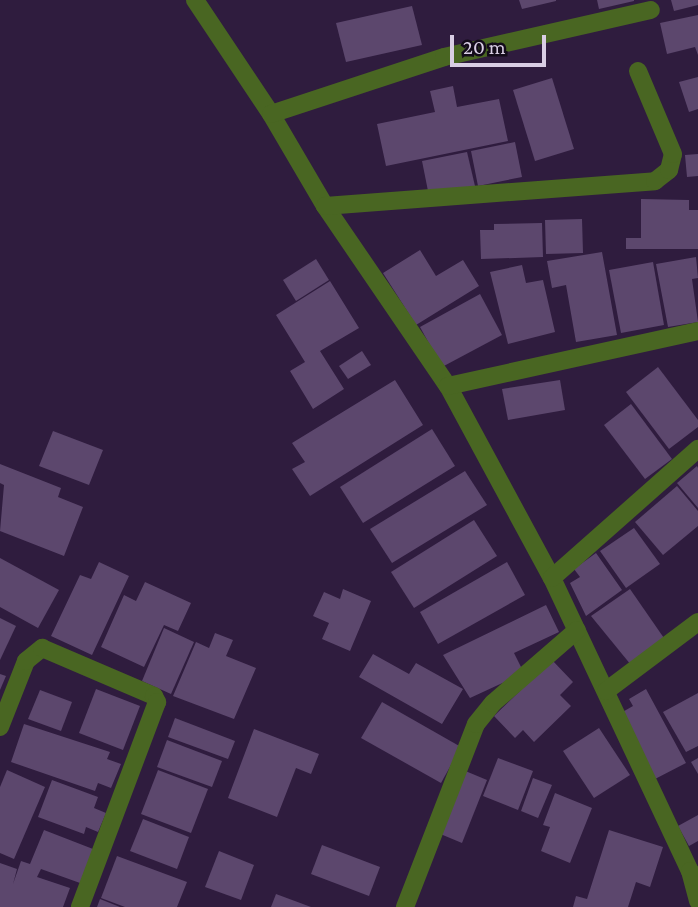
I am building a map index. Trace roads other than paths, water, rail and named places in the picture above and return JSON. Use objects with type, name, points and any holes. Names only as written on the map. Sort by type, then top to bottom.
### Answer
[{"type":"street","points":[[195,0],[271,114],[325,206],[447,386],[552,578],[694,868],[698,901]]},
{"type":"street","points":[[271,114],[444,57],[651,10]]},
{"type":"street","points":[[325,206],[655,181],[669,170],[673,154],[638,72]]},
{"type":"street","points":[[447,386],[698,331]]},
{"type":"street","points":[[552,578],[698,449]]},
{"type":"street","points":[[606,691],[698,622]]},
{"type":"street","points":[[405,907],[476,724],[493,703],[577,629]]},
{"type":"street","points":[[0,727],[26,661],[42,648],[154,696],[157,702],[80,907]]}]
